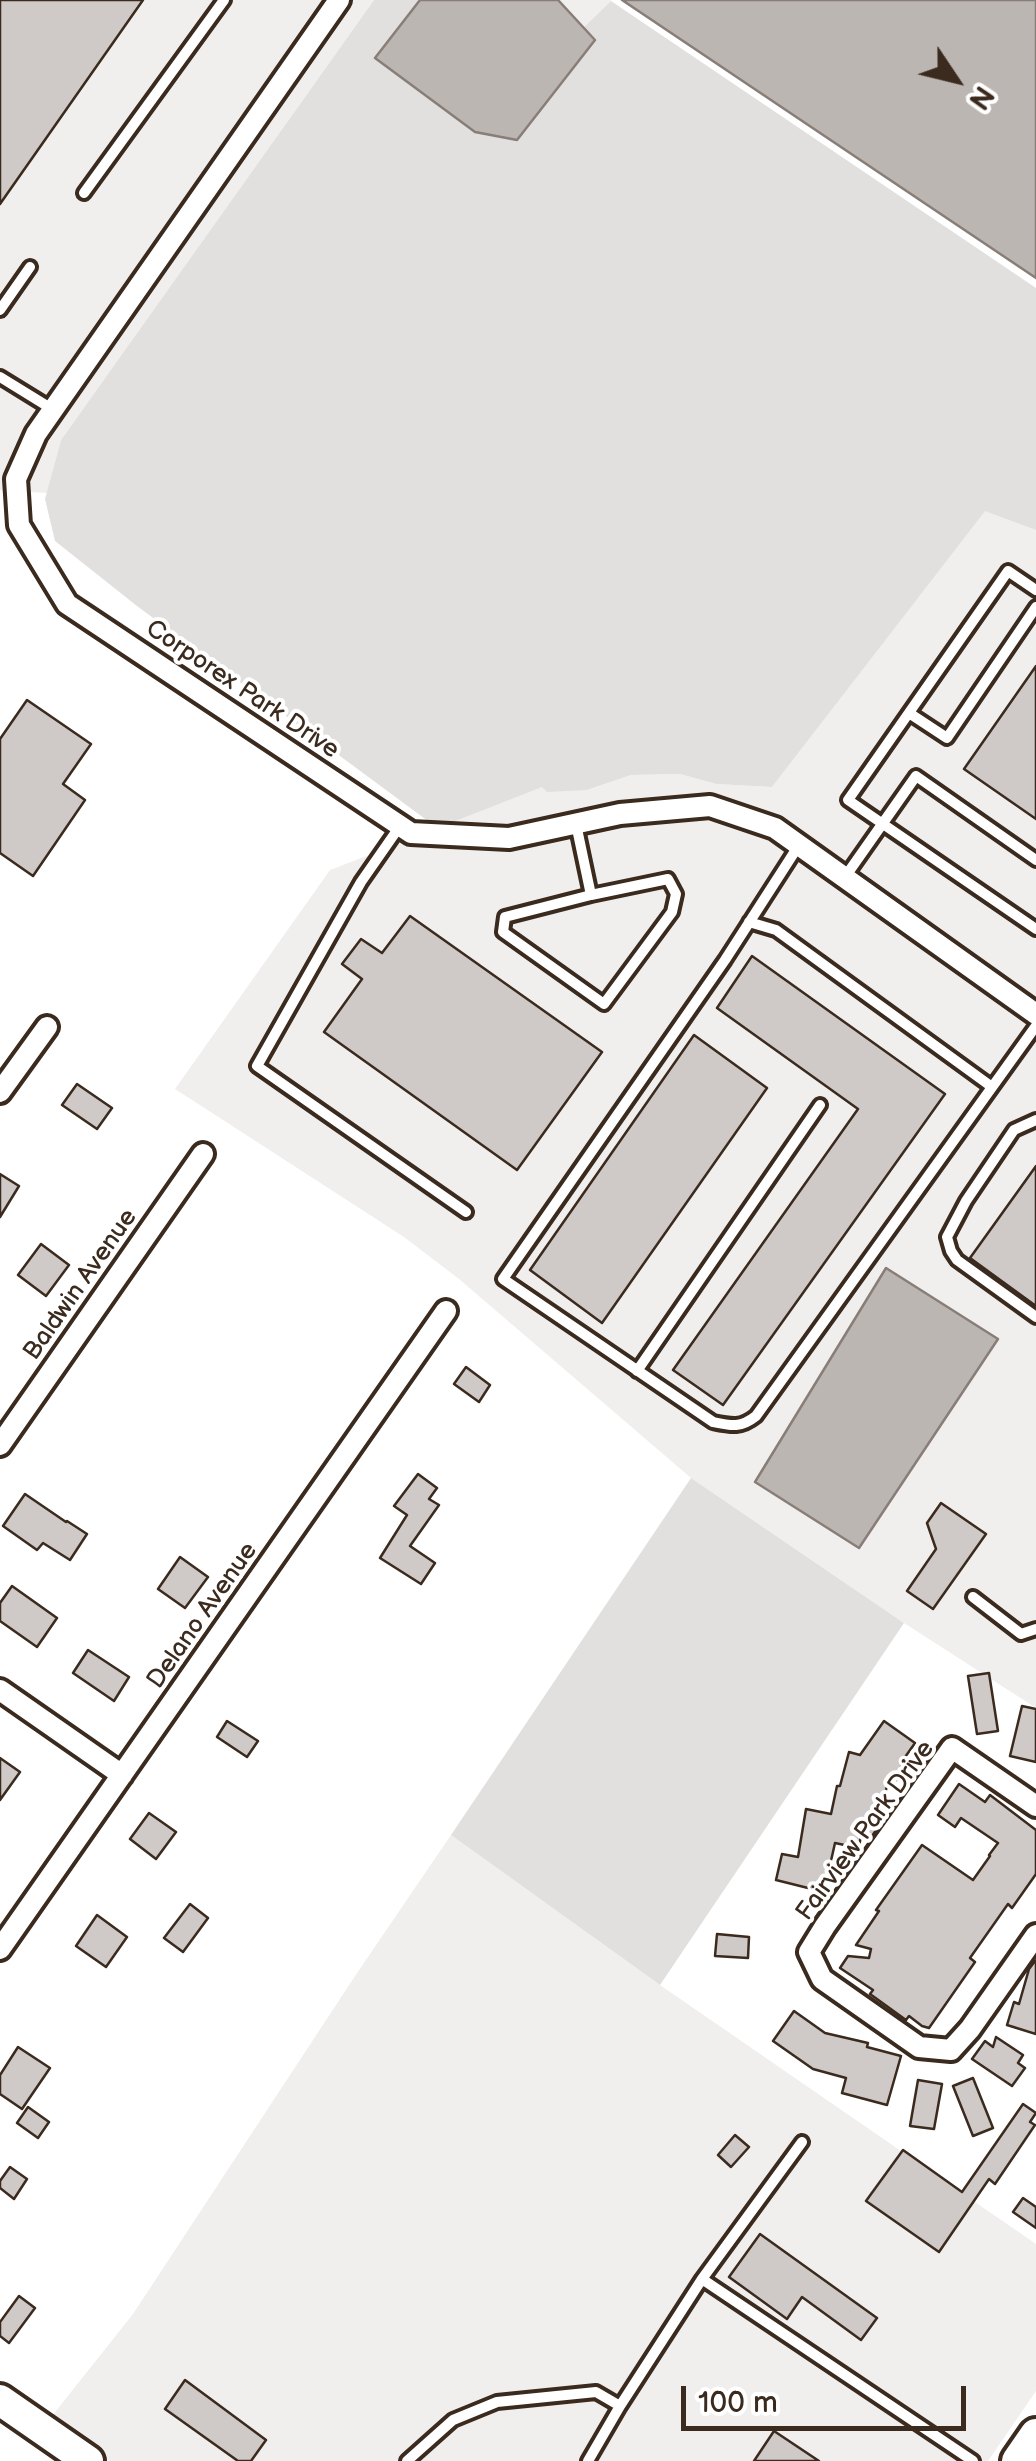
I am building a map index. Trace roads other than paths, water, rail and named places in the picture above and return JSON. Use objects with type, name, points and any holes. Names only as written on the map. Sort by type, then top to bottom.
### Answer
[{"type":"main road","points":[[1018,2461],[1036,2435]]},
{"type":"street","name":"Corporex Park Drive","points":[[338,0],[36,434],[16,478],[18,525],[66,604],[411,832],[509,838],[620,814],[710,806],[774,828],[1036,1014]]},
{"type":"street","points":[[0,1092],[47,1027]]},
{"type":"street","name":"Baldwin Avenue","points":[[0,1445],[203,1154]]},
{"type":"street","name":"Delano Avenue","points":[[0,1949],[446,1311]]},
{"type":"street","points":[[0,1690],[122,1775]]},
{"type":"street","name":"Fairview Park Drive","points":[[1036,1806],[952,1748],[824,1926],[810,1952],[822,1979],[918,2047],[951,2050],[1036,1935]]},
{"type":"street","points":[[0,2400],[88,2461]]},
{"type":"lane","points":[[84,193],[224,0]]},
{"type":"lane","points":[[0,310],[30,266]]},
{"type":"lane","points":[[0,378],[53,410]]},
{"type":"lane","points":[[1036,590],[1008,571],[848,800],[1036,929]]},
{"type":"lane","points":[[909,713],[947,738],[1036,607]]},
{"type":"lane","points":[[844,878],[916,776],[1036,860]]},
{"type":"lane","points":[[576,824],[591,895]]},
{"type":"lane","points":[[400,825],[361,882],[257,1066],[466,1212]]},
{"type":"lane","points":[[799,845],[503,1279],[713,1422],[746,1424],[756,1416],[1036,1026]]},
{"type":"lane","points":[[668,879],[676,894],[672,912],[604,1004],[503,932],[504,918],[591,895],[668,879]]},
{"type":"lane","points":[[749,922],[776,930],[992,1086]]},
{"type":"lane","points":[[638,1371],[820,1105]]},
{"type":"lane","points":[[1036,1120],[1014,1130],[966,1200],[947,1238],[958,1260],[1036,1318]]},
{"type":"lane","points":[[974,1596],[1021,1634],[1036,1629]]},
{"type":"lane","points":[[588,2461],[702,2279],[802,2142]]},
{"type":"lane","points":[[702,2279],[972,2461]]},
{"type":"lane","points":[[407,2461],[454,2420],[497,2402],[596,2392],[620,2406]]}]
